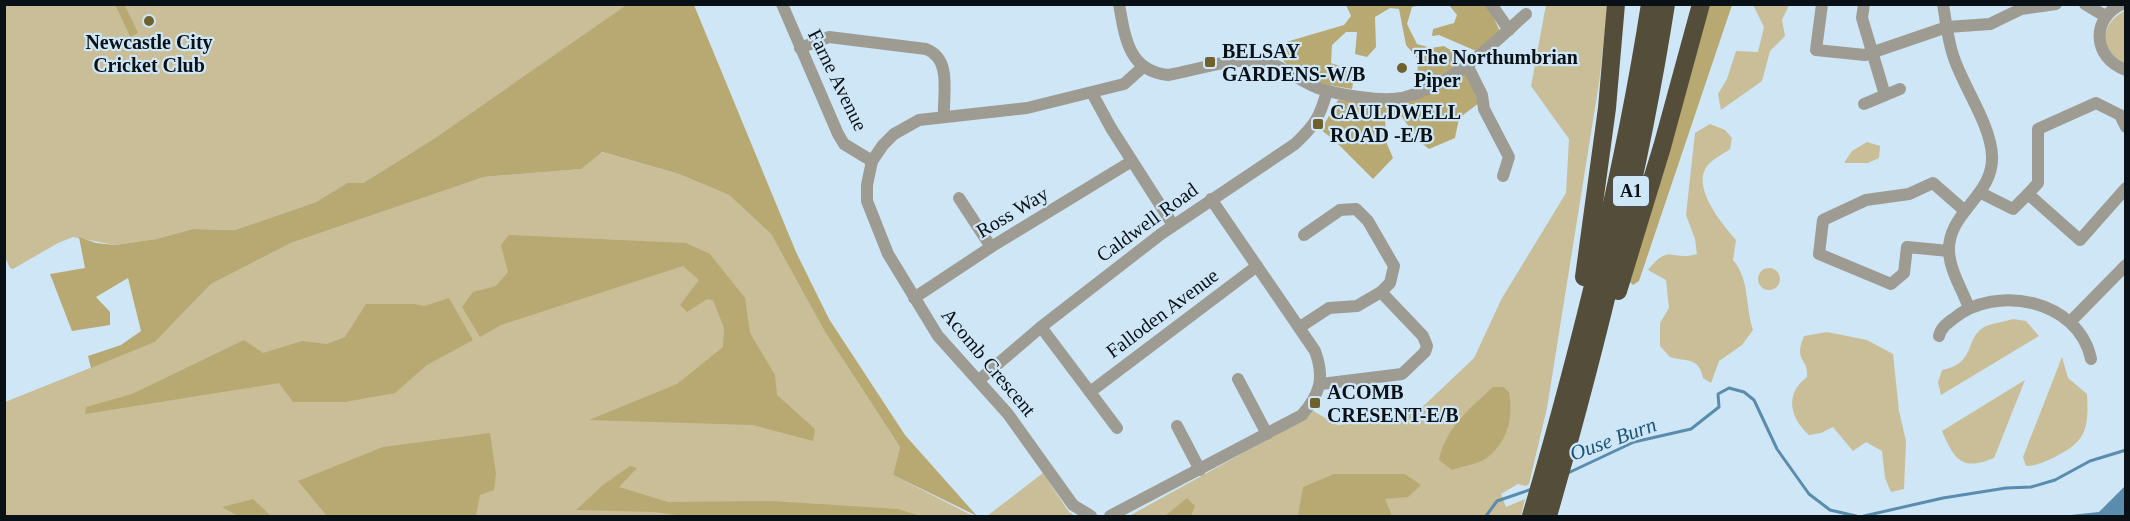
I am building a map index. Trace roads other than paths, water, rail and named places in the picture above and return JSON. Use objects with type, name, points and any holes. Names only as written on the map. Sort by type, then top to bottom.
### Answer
[{"type":"highway","name":"A1","points":[[1579,372],[1616,4]]},
{"type":"highway","name":"A1","points":[[1579,372],[1650,4]]},
{"type":"highway","name":"A1","points":[[1548,516],[1549,483],[1630,192],[1666,4]]},
{"type":"highway","name":"A1","points":[[1579,372],[1640,222],[1701,4]]},
{"type":"highway","name":"A1","points":[[1531,516],[1549,483]]},
{"type":"street","name":"Farne Avenue","points":[[782,4],[844,144],[872,161]]},
{"type":"street","points":[[1119,4],[1127,45],[1131,55],[1143,67],[1168,75],[1261,61],[1327,91],[1364,97],[1401,98],[1432,86],[1467,65],[1526,14]]},
{"type":"street","points":[[1491,4],[1509,30]]},
{"type":"street","points":[[1822,4],[1816,50],[1856,56],[1947,27],[1990,24],[2021,9],[2053,5]]},
{"type":"street","points":[[1864,4],[1862,18],[1885,95]]},
{"type":"street","points":[[1943,4],[1953,57],[1992,146],[1992,166],[1988,180],[1981,193],[1953,227],[1949,251],[1970,308]]},
{"type":"street","points":[[2085,4],[2104,16]]},
{"type":"street","points":[[2122,4],[2104,16],[2100,35],[2102,49],[2110,61],[2126,70]]},
{"type":"street","points":[[800,48],[829,37],[926,49],[936,53],[944,66],[944,116]]},
{"type":"street","points":[[1467,65],[1482,95],[1484,109],[1509,157],[1503,176]]},
{"type":"street","points":[[872,161],[883,145],[906,126],[918,120],[1027,108],[1092,93],[1124,84],[1143,67]]},
{"type":"street","points":[[1864,104],[1900,89]]},
{"type":"street","name":"Caldwell Road","points":[[979,380],[1041,327],[1173,225],[1263,168],[1314,127],[1320,116],[1327,91]]},
{"type":"street","points":[[1092,93],[1173,225]]},
{"type":"street","points":[[1981,193],[2013,209],[2038,183],[2038,129],[2096,104],[2120,114],[2126,127]]},
{"type":"street","name":"Acomb Crescent","points":[[872,161],[867,185],[867,201],[888,254],[914,298],[938,336],[979,380],[1041,458],[1073,505],[1091,516]]},
{"type":"street","name":"Ross Way","points":[[914,298],[991,247],[1132,161]]},
{"type":"street","points":[[1949,251],[1907,247],[1904,273],[1891,284],[1819,254],[1824,220],[1866,200],[1909,194],[1933,183],[1965,211]]},
{"type":"street","points":[[2028,194],[2080,240],[2125,189]]},
{"type":"street","points":[[959,198],[991,247]]},
{"type":"street","points":[[1110,516],[1302,416],[1314,401],[1321,384],[1320,365],[1315,351],[1211,199]]},
{"type":"street","points":[[1299,327],[1329,308],[1357,306],[1381,292],[1390,283],[1394,266],[1362,213],[1348,207],[1320,231],[1304,235]]},
{"type":"street","points":[[2070,322],[2126,265]]},
{"type":"street","name":"Falloden Avenue","points":[[1090,392],[1257,266]]},
{"type":"street","points":[[1321,384],[1402,374],[1425,352],[1427,346],[1423,336],[1381,292]]},
{"type":"street","points":[[1939,336],[1946,325],[1970,308],[1999,301],[2029,301],[2051,309],[2070,322],[2086,343],[2091,359]]},
{"type":"street","points":[[1041,327],[1117,428]]},
{"type":"street","points":[[1238,379],[1267,434]]},
{"type":"street","points":[[1177,426],[1200,470]]},
{"type":"water","points":[[2125,486],[2125,516],[2061,516],[2099,512]]},
{"type":"waterway","name":"Ouse Burn","points":[[1568,473],[1634,442],[1691,429],[1719,407],[1718,394],[1729,388],[1744,392],[1754,400],[1777,449],[1809,494],[1830,510],[1856,516]]},
{"type":"waterway","name":"Ouse Burn","points":[[1864,516],[1943,498],[2006,488],[2031,487],[2055,480],[2090,461],[2126,450]]},
{"type":"waterway","name":"Ouse Burn","points":[[1486,516],[1497,501],[1532,489]]},
{"type":"place","name":"Newcastle City Cricket Club","points":[[149,21]]},
{"type":"place","name":"BELSAY GARDENS-W/B","points":[[1210,62]]},
{"type":"place","name":"The Northumbrian Piper","points":[[1402,68]]},
{"type":"place","name":"CAULDWELL ROAD -E/B","points":[[1318,124]]},
{"type":"place","name":"ACOMB CRESENT-E/B","points":[[1315,403]]}]
